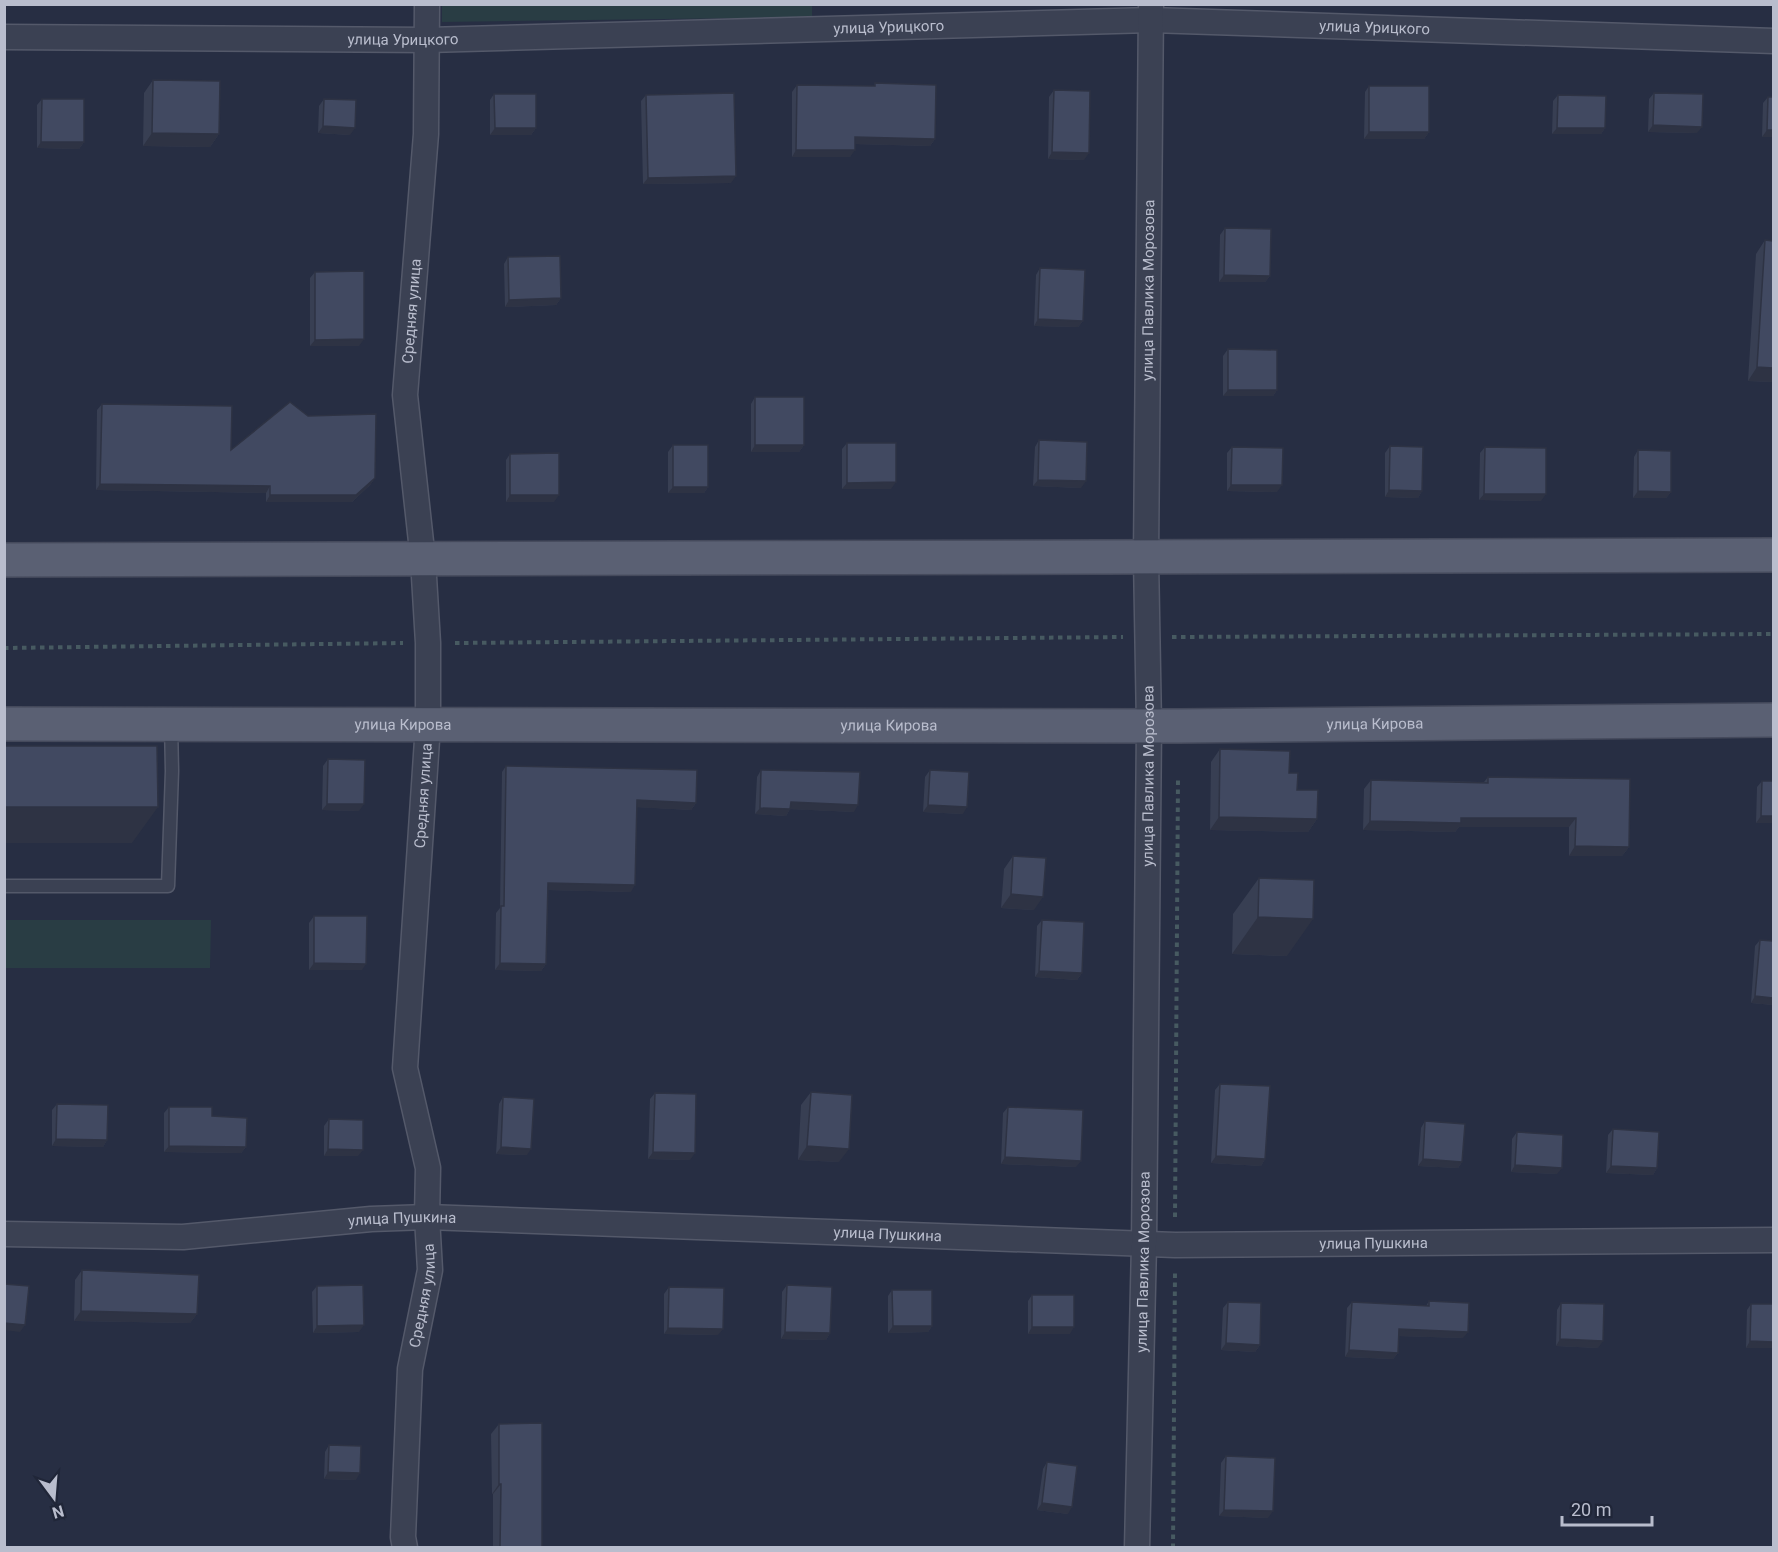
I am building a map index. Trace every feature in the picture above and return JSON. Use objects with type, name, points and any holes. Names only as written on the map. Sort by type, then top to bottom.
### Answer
[{"type":"main road","points":[[4,560],[1773,555]]},
{"type":"main road","name":"улица Кирова","points":[[4,724],[1149,726],[1773,720]]},
{"type":"street","name":"Средняя улица","points":[[405,1548],[403,1537],[410,1369],[430,1270],[427,1217],[428,1168],[405,1068],[428,724],[428,643],[423,560],[405,395],[426,134],[427,4]]},
{"type":"street","name":"улица Урицкого","points":[[4,37],[427,40],[1151,12],[1773,41]]},
{"type":"street","name":"улица Павлика Морозова","points":[[1137,1548],[1144,1244],[1149,726],[1146,558],[1151,12]]},
{"type":"street","name":"улица Пушкина","points":[[4,1234],[183,1237],[371,1219],[427,1217],[1175,1245],[1773,1239]]},
{"type":"lane","points":[[4,886],[168,886],[172,771],[171,723]]},
{"type":"path","points":[[4,648],[1148,637],[1773,634]]},
{"type":"path","points":[[1173,1548],[1178,773]]},
{"type":"shaded area","points":[[812,4],[812,17],[442,22],[442,5]]},
{"type":"shaded area","points":[[5,920],[211,920],[210,968],[5,968]]},
{"type":"building","points":[[153,80],[220,81],[219,134],[152,133]]},
{"type":"building","points":[[875,83],[936,85],[935,139],[855,137],[855,150],[796,150],[797,85],[875,86]]},
{"type":"building","points":[[1369,86],[1429,86],[1429,132],[1369,132]]},
{"type":"building","points":[[1054,90],[1090,91],[1089,153],[1052,152]]},
{"type":"building","points":[[734,93],[736,176],[648,178],[646,95]]},
{"type":"building","points":[[1654,93],[1703,94],[1702,127],[1653,125]]},
{"type":"building","points":[[494,94],[536,94],[536,128],[495,128]]},
{"type":"building","points":[[1558,95],[1606,96],[1605,128],[1557,128]]},
{"type":"building","points":[[1768,97],[1773,97],[1773,130],[1767,130]]},
{"type":"building","points":[[42,99],[84,99],[84,142],[41,142]]},
{"type":"building","points":[[324,99],[356,100],[355,128],[323,126]]},
{"type":"building","points":[[1225,228],[1271,229],[1270,276],[1224,275]]},
{"type":"building","points":[[1765,240],[1773,241],[1773,368],[1757,367]]},
{"type":"building","points":[[560,256],[561,298],[509,300],[508,257]]},
{"type":"building","points":[[1040,268],[1085,270],[1083,321],[1038,319]]},
{"type":"building","points":[[364,271],[364,339],[315,340],[315,272]]},
{"type":"building","points":[[1228,349],[1277,350],[1277,390],[1228,390]]},
{"type":"building","points":[[755,397],[804,397],[804,445],[755,445]]},
{"type":"building","points":[[290,402],[308,416],[376,414],[375,478],[356,495],[270,495],[270,486],[100,484],[102,404],[232,406],[231,450]]},
{"type":"building","points":[[1039,440],[1087,442],[1086,481],[1038,480]]},
{"type":"building","points":[[847,443],[896,443],[896,482],[847,483]]},
{"type":"building","points":[[673,445],[708,445],[708,487],[673,487]]},
{"type":"building","points":[[1390,446],[1423,447],[1422,491],[1389,490]]},
{"type":"building","points":[[1232,447],[1283,448],[1282,485],[1231,485]]},
{"type":"building","points":[[1485,447],[1546,448],[1546,494],[1484,494]]},
{"type":"building","points":[[1638,450],[1671,451],[1671,492],[1638,491]]},
{"type":"building","points":[[559,453],[559,495],[510,495],[510,454]]},
{"type":"building","points":[[4,746],[157,746],[158,807],[4,807]]},
{"type":"building","points":[[1220,749],[1290,751],[1289,773],[1298,773],[1297,790],[1318,790],[1317,819],[1219,817]]},
{"type":"building","points":[[328,759],[365,760],[364,804],[327,804]]},
{"type":"building","points":[[506,766],[697,770],[696,803],[637,800],[635,885],[548,883],[546,964],[500,963],[501,906],[504,906]]},
{"type":"building","points":[[761,770],[860,772],[858,805],[791,802],[790,809],[760,808]]},
{"type":"building","points":[[930,770],[969,772],[967,807],[928,805]]},
{"type":"building","points":[[1488,777],[1630,779],[1629,847],[1575,846],[1576,818],[1461,818],[1461,823],[1370,821],[1371,780],[1488,783]]},
{"type":"building","points":[[1762,781],[1773,781],[1773,816],[1761,816]]},
{"type":"building","points":[[1013,856],[1046,858],[1043,897],[1011,894]]},
{"type":"building","points":[[1259,878],[1314,880],[1313,919],[1258,917]]},
{"type":"building","points":[[314,916],[367,916],[366,964],[314,963]]},
{"type":"building","points":[[1042,920],[1084,922],[1082,973],[1039,971]]},
{"type":"building","points":[[1760,940],[1773,941],[1773,998],[1755,996]]},
{"type":"building","points":[[1220,1084],[1270,1086],[1265,1159],[1216,1156]]},
{"type":"building","points":[[811,1092],[852,1095],[849,1149],[807,1146]]},
{"type":"building","points":[[655,1093],[696,1094],[695,1153],[653,1152]]},
{"type":"building","points":[[503,1097],[534,1099],[531,1149],[501,1147]]},
{"type":"building","points":[[57,1104],[108,1105],[107,1140],[56,1139]]},
{"type":"building","points":[[169,1107],[212,1107],[212,1116],[247,1118],[246,1147],[169,1146]]},
{"type":"building","points":[[1008,1107],[1083,1110],[1081,1161],[1005,1157]]},
{"type":"building","points":[[329,1119],[363,1120],[363,1150],[328,1149]]},
{"type":"building","points":[[1425,1121],[1465,1124],[1462,1162],[1423,1159]]},
{"type":"building","points":[[1613,1129],[1659,1132],[1657,1168],[1611,1166]]},
{"type":"building","points":[[1517,1132],[1563,1135],[1562,1168],[1515,1165]]},
{"type":"building","points":[[82,1270],[199,1275],[197,1314],[81,1311]]},
{"type":"building","points":[[4,1284],[29,1286],[25,1325],[4,1323]]},
{"type":"building","points":[[363,1285],[364,1325],[317,1326],[317,1286]]},
{"type":"building","points":[[787,1285],[832,1287],[830,1333],[785,1332]]},
{"type":"building","points":[[669,1287],[724,1288],[723,1329],[668,1328]]},
{"type":"building","points":[[892,1290],[932,1290],[932,1326],[893,1326]]},
{"type":"building","points":[[1032,1295],[1074,1295],[1074,1327],[1032,1327]]},
{"type":"building","points":[[1429,1301],[1469,1303],[1468,1332],[1399,1329],[1398,1353],[1349,1350],[1352,1302],[1429,1306]]},
{"type":"building","points":[[1228,1302],[1261,1303],[1260,1345],[1226,1343]]},
{"type":"building","points":[[1561,1303],[1604,1304],[1603,1341],[1560,1339]]},
{"type":"building","points":[[1751,1304],[1773,1304],[1773,1342],[1750,1341]]},
{"type":"building","points":[[542,1423],[542,1548],[500,1548],[499,1424]]},
{"type":"building","points":[[329,1445],[361,1446],[360,1473],[328,1472]]},
{"type":"building","points":[[1226,1456],[1275,1458],[1273,1511],[1224,1510]]},
{"type":"building","points":[[1047,1462],[1077,1466],[1072,1507],[1042,1503]]}]
